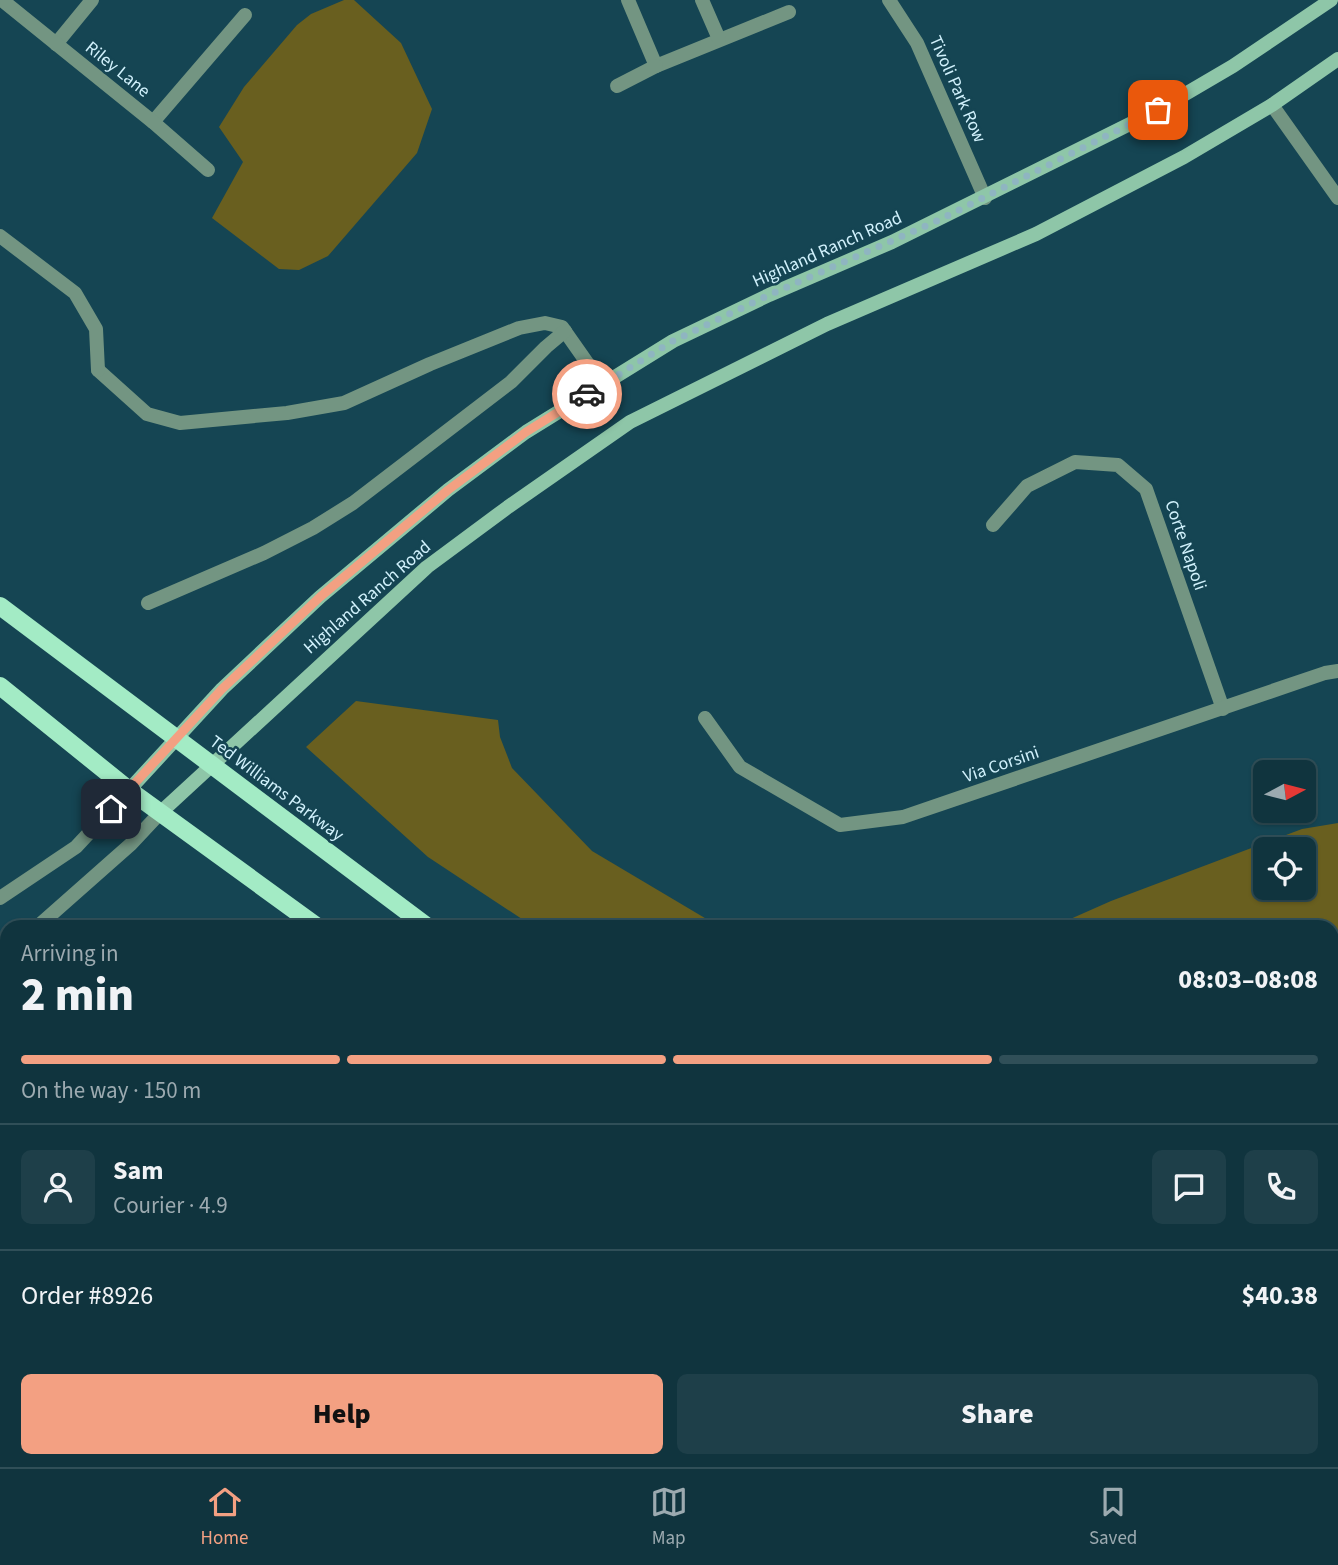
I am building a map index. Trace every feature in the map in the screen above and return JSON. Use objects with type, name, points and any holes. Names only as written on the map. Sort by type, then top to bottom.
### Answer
[{"type":"main road","name":"Highland Ranch Road","points":[[129,790],[222,689],[320,597],[448,490],[526,432],[673,341],[985,198],[1158,110],[1233,66],[1331,0]]},
{"type":"main road","name":"Highland Ranch Road","points":[[160,813],[428,567],[630,422],[827,324],[1036,234],[1184,157],[1272,106],[1338,59]]},
{"type":"main road","name":"Ted Williams Parkway","points":[[0,606],[418,920]]},
{"type":"main road","points":[[0,687],[129,790],[308,920]]},
{"type":"street","name":"Riley Lane","points":[[2,0],[208,170]]},
{"type":"street","points":[[57,44],[92,0]]},
{"type":"street","points":[[628,0],[656,66]]},
{"type":"street","points":[[702,0],[719,39]]},
{"type":"street","name":"Tivoli Park Row","points":[[889,0],[917,43],[985,198]]},
{"type":"street","points":[[617,86],[656,66],[789,12]]},
{"type":"street","points":[[153,122],[245,15]]},
{"type":"street","points":[[1272,106],[1338,198]]},
{"type":"street","points":[[0,236],[75,293],[96,329],[98,370],[147,414],[180,423],[288,413],[344,403],[519,328],[545,323],[562,327],[602,384]]},
{"type":"street","points":[[148,603],[264,554],[353,503],[510,382],[565,331]]},
{"type":"street","name":"Corte Napoli","points":[[993,525],[1027,486],[1075,462],[1118,466],[1146,489],[1223,709]]},
{"type":"street","name":"Via Corsini","points":[[705,718],[740,767],[840,825],[903,817],[1325,673],[1338,671]]},
{"type":"street","points":[[0,898],[76,847],[129,790]]},
{"type":"street","points":[[45,920],[131,844],[160,813]]},
{"type":"shaded area","points":[[344,0],[354,0],[401,43],[432,109],[417,153],[328,256],[299,270],[279,269],[212,218],[243,162],[219,127],[244,87],[297,25],[311,14]]},
{"type":"shaded area","points":[[356,701],[498,720],[500,737],[512,768],[592,851],[708,920],[523,920],[428,857],[306,747]]},
{"type":"shaded area","points":[[1338,823],[1338,920],[1068,920],[1253,847],[1253,900],[1316,900],[1316,837],[1281,837],[1302,829]]},
{"type":"way so far","points":[[587,394],[673,341],[769,295],[939,220],[1158,110]]},
{"type":"route","points":[[111,809],[222,689],[320,597],[448,490],[526,432],[587,394]]}]
